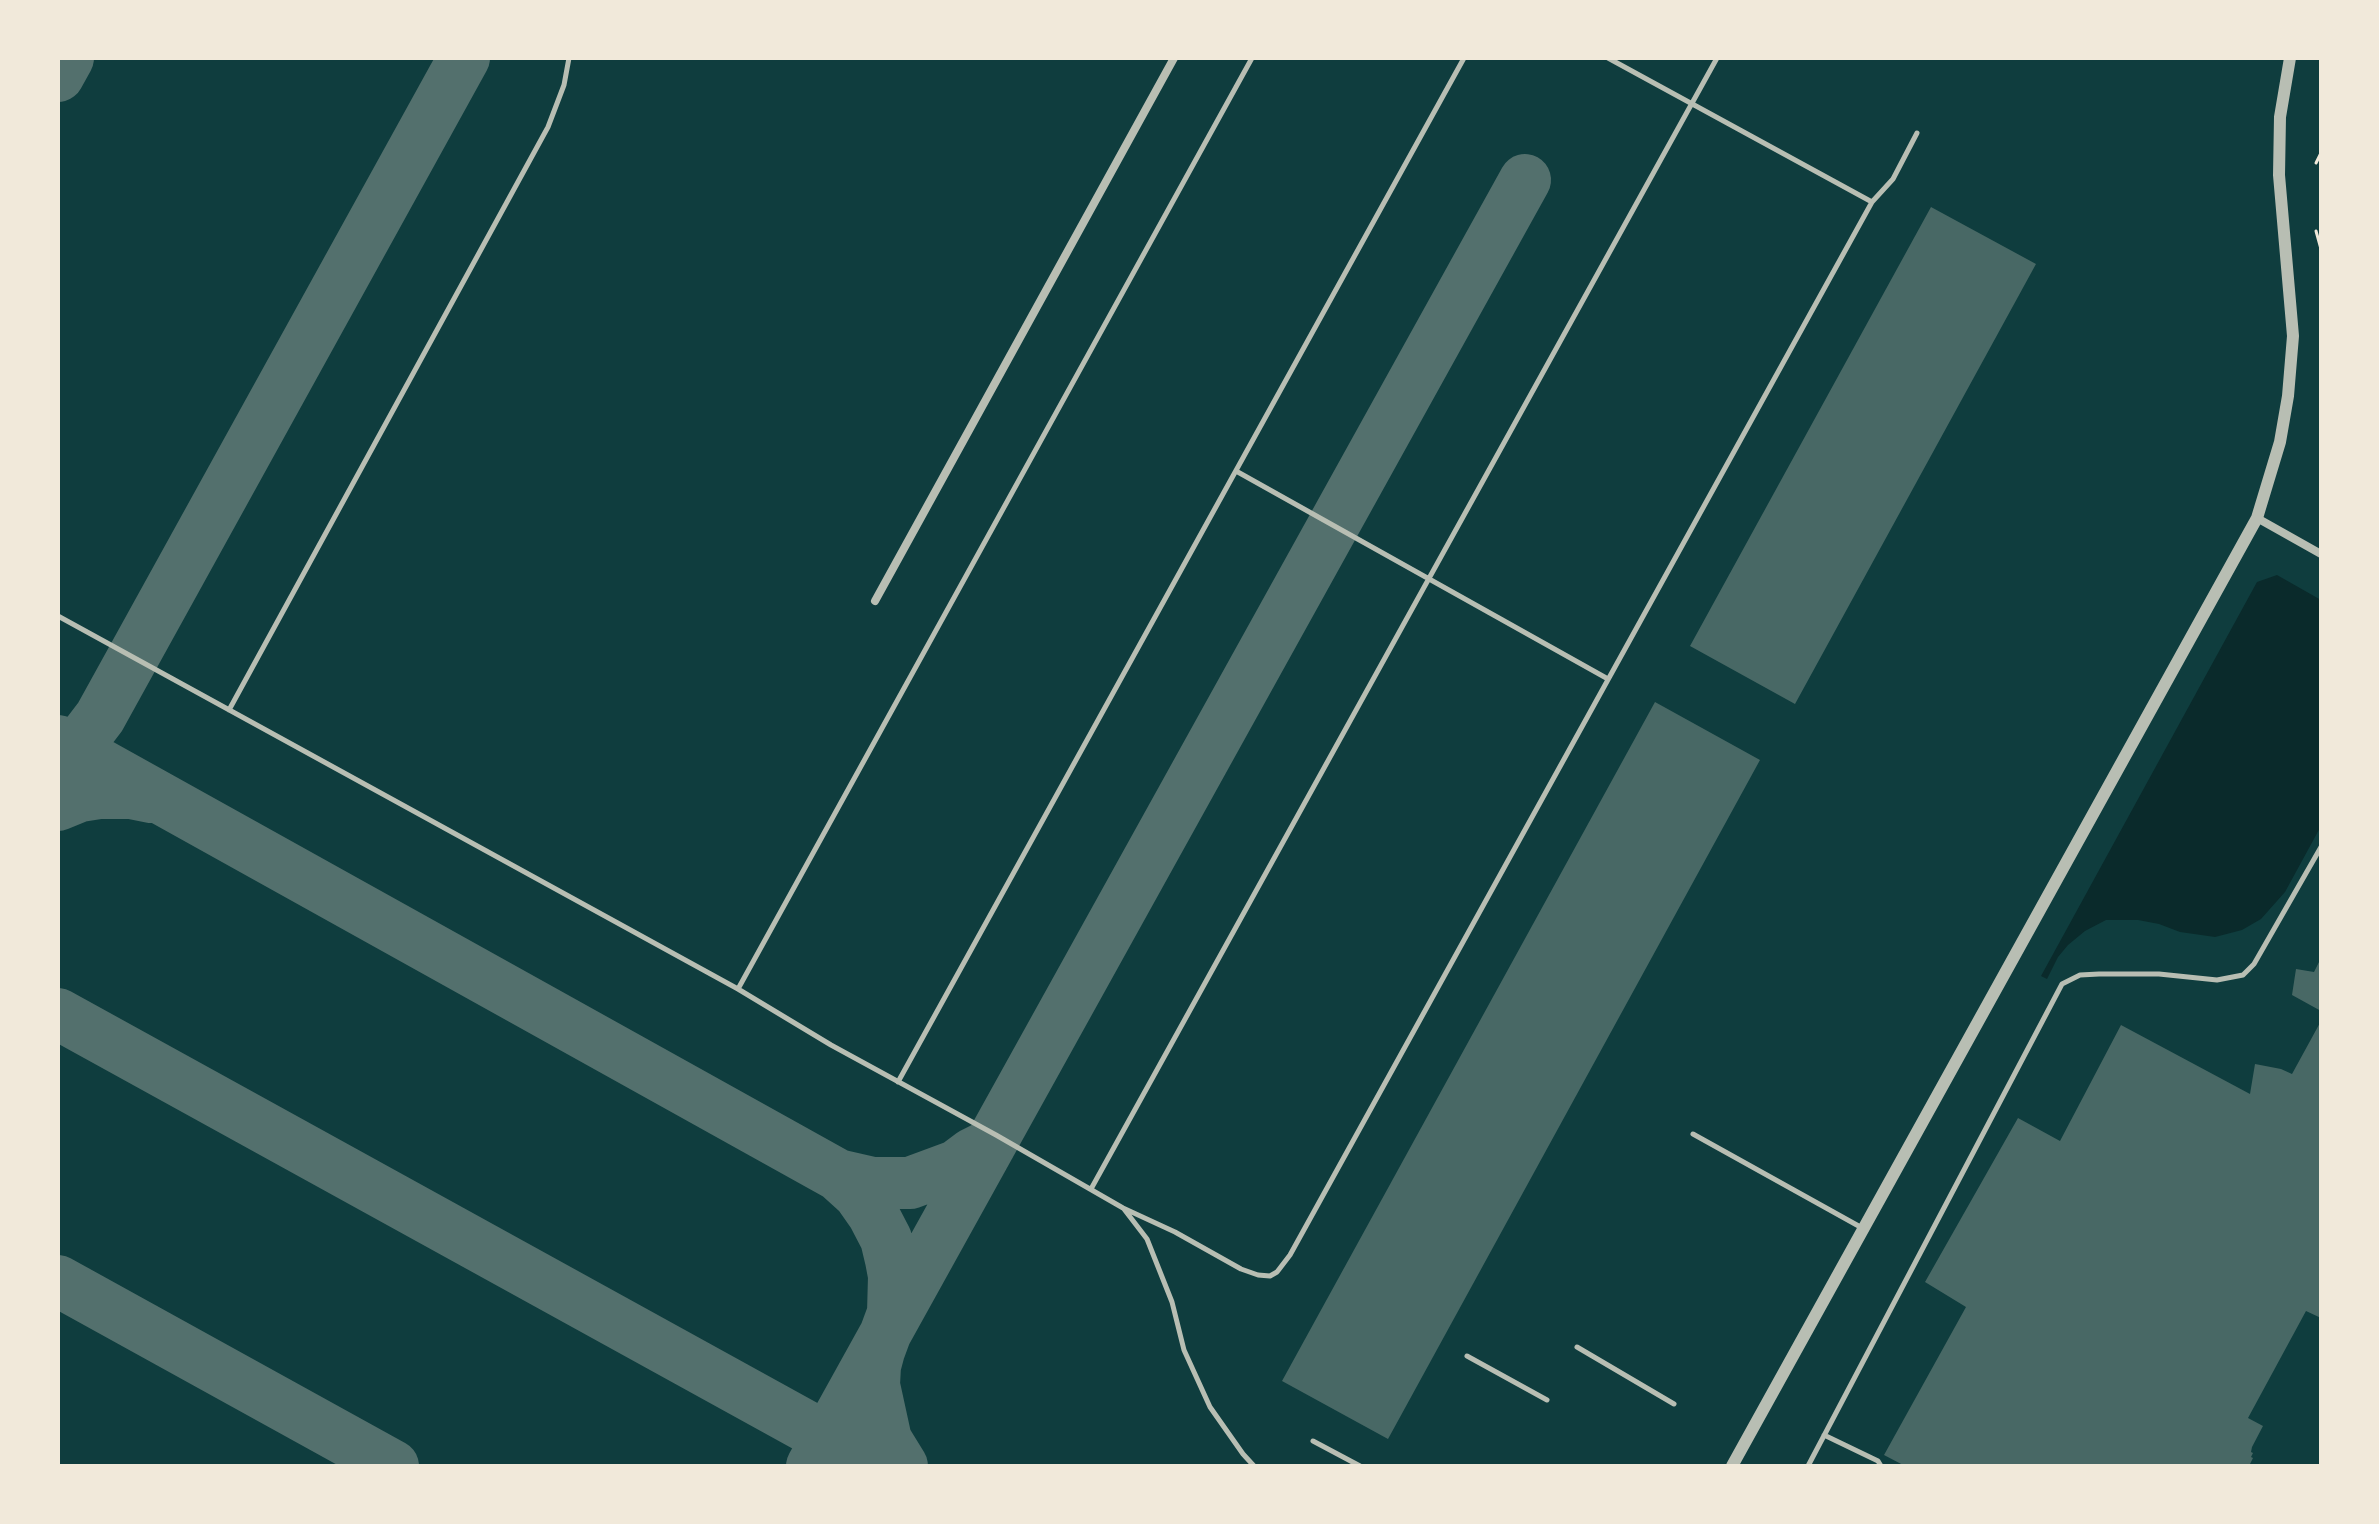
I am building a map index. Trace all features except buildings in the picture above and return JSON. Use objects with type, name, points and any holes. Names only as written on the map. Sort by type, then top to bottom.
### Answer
[{"type":"street","points":[[875,601],[1174,58]]},
{"type":"street","points":[[1732,1466],[2257,518],[2280,442],[2293,336],[2279,175],[2280,117],[2290,58]]},
{"type":"street","points":[[2257,518],[2321,554]]},
{"type":"lane","points":[[229,710],[548,127],[564,85],[569,58]]},
{"type":"lane","points":[[738,989],[1252,58]]},
{"type":"lane","points":[[898,1082],[1464,58]]},
{"type":"lane","points":[[1608,58],[1872,202]]},
{"type":"lane","points":[[1091,1189],[1717,58]]},
{"type":"lane","points":[[58,616],[738,989],[1123,1208],[1175,1232],[1241,1269],[1270,1276],[1290,1255],[1872,202],[1893,179],[1917,133]]},
{"type":"lane","points":[[1236,471],[1609,679]]},
{"type":"lane","points":[[1808,1466],[2062,984],[2089,974],[2159,974],[2217,980],[2243,975],[2254,964],[2321,847]]},
{"type":"lane","points":[[1693,1134],[1864,1229]]},
{"type":"lane","points":[[1123,1208],[1147,1239],[1172,1302],[1184,1350],[1210,1407],[1254,1466]]},
{"type":"lane","points":[[1577,1347],[1674,1404]]},
{"type":"lane","points":[[1467,1356],[1547,1400]]},
{"type":"lane","points":[[1824,1435],[1878,1461],[1881,1466]]},
{"type":"lane","points":[[1313,1441],[1360,1466]]},
{"type":"path","points":[[2316,163],[2321,153]]},
{"type":"path","points":[[2316,231],[2321,249]]},
{"type":"water","points":[[2277,575],[2321,600],[2321,826],[2285,892],[2261,919],[2242,930],[2215,937],[2180,932],[2138,920],[2106,920],[2068,945],[2047,979],[2041,976],[2257,582]]},
{"type":"taxiway","points":[[58,76],[68,58]]},
{"type":"taxiway","points":[[58,762],[100,717],[464,58]]},
{"type":"taxiway","points":[[812,1466],[1525,180]]},
{"type":"taxiway","points":[[58,741],[838,1175],[859,1194],[873,1214],[886,1239],[891,1260],[893,1313],[875,1366],[874,1385],[886,1440],[902,1466]]},
{"type":"taxiway","points":[[58,805],[80,796],[99,793],[131,793],[151,797]]},
{"type":"taxiway","points":[[58,1014],[858,1455]]},
{"type":"taxiway","points":[[838,1175],[873,1183],[910,1183],[956,1166],[990,1145]]},
{"type":"taxiway","points":[[58,1281],[393,1466]]}]
